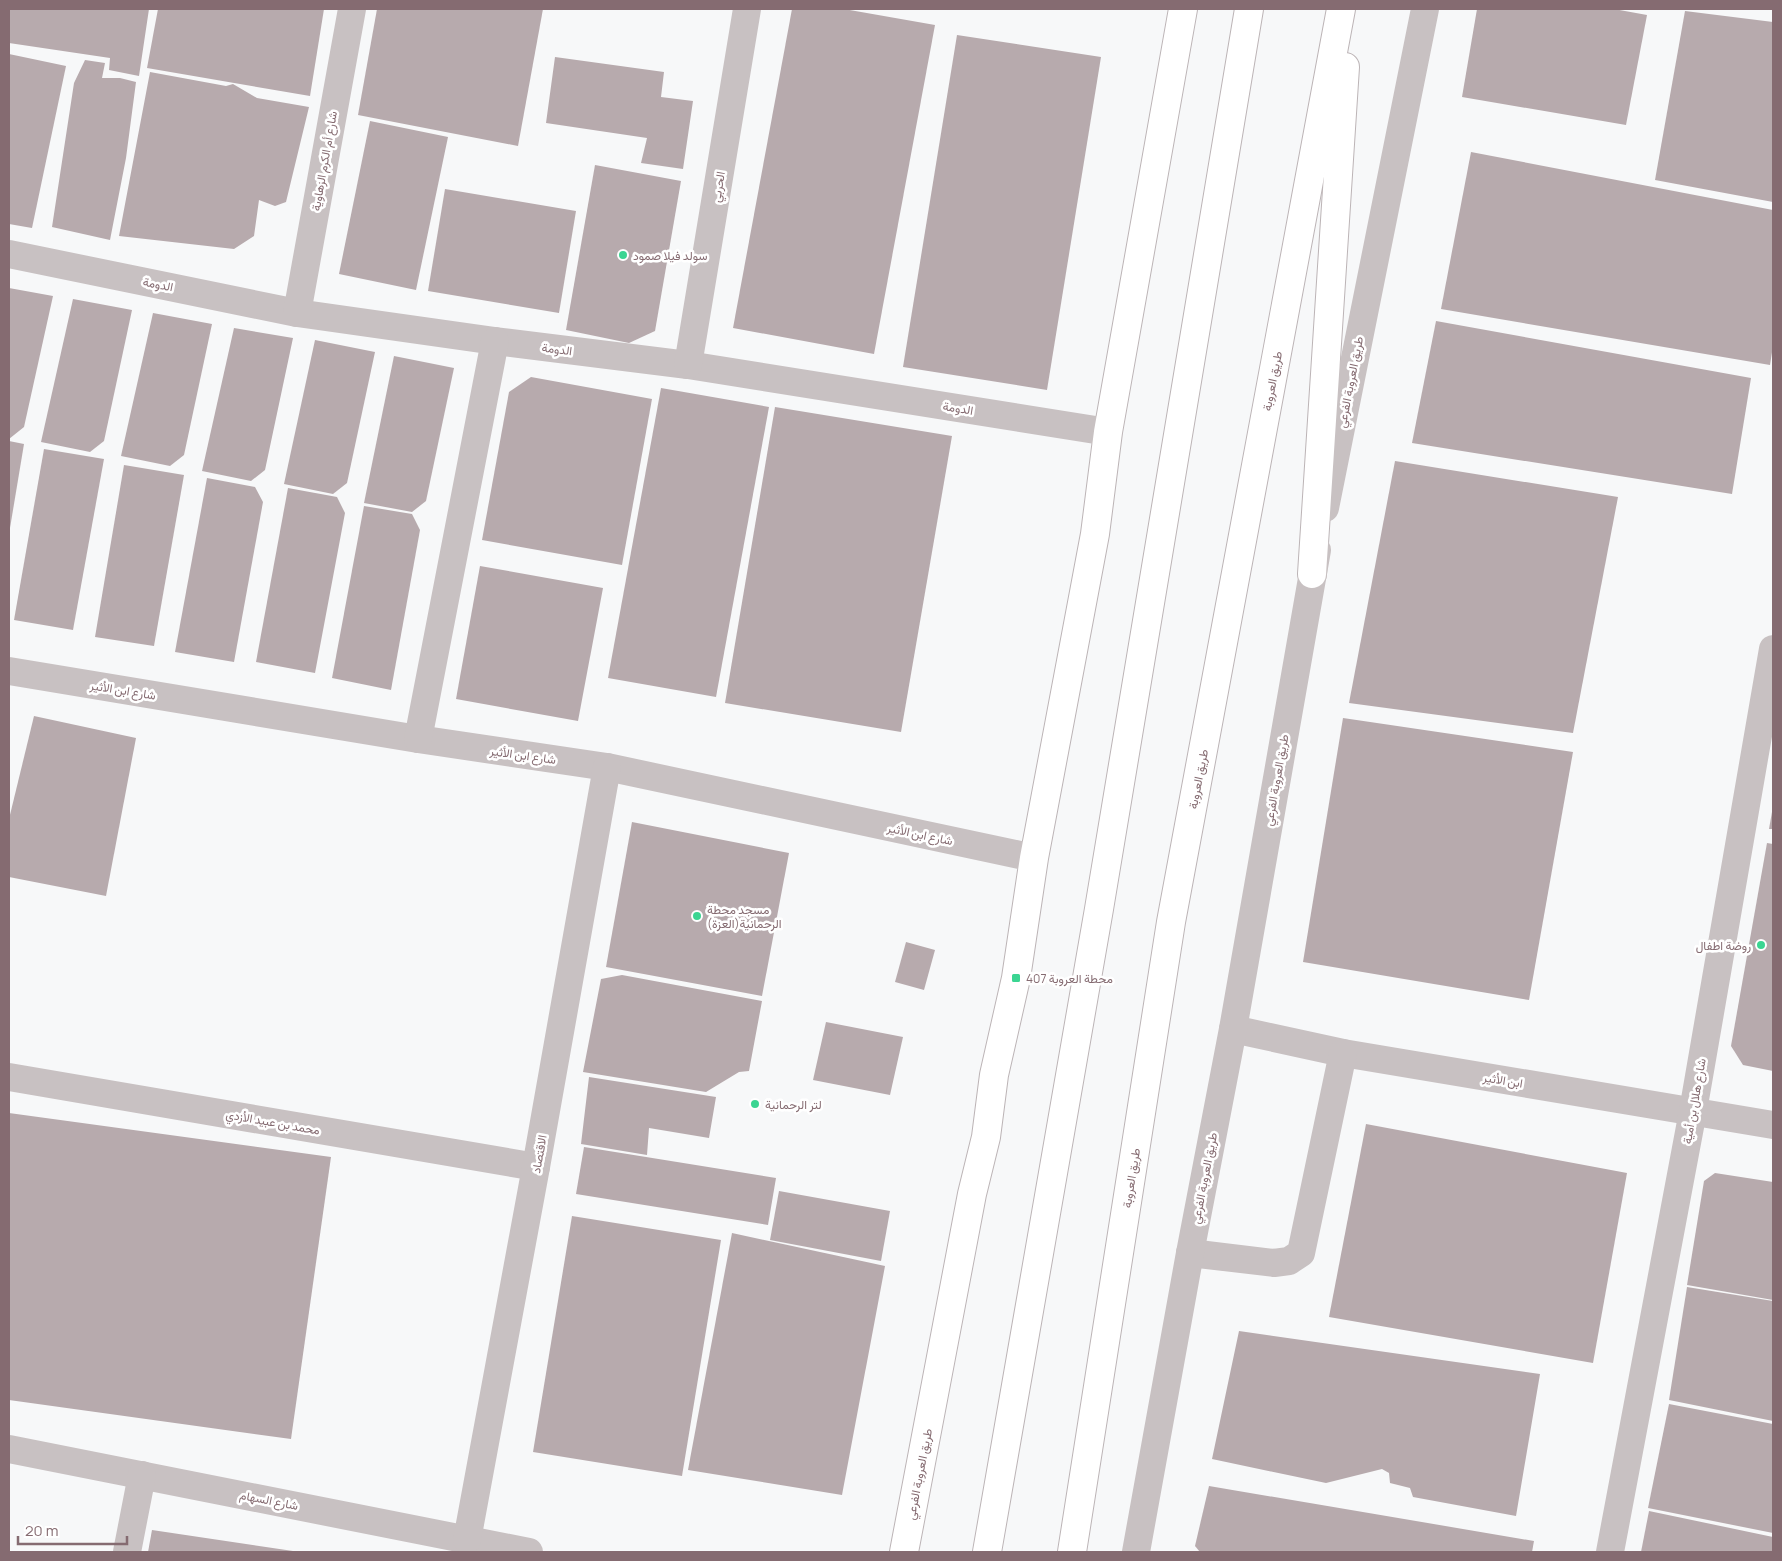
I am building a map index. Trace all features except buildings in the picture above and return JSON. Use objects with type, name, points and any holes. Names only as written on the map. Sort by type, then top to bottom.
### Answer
[{"type":"main road","name":"طريق العروبة الفرعي","points":[[904,1552],[972,1194],[986,1137],[994,1075],[1016,978],[1034,858],[1095,534],[1108,432],[1183,9]]},
{"type":"main road","points":[[987,1552],[1099,909],[1249,9]]},
{"type":"main road","name":"طريق العروبة","points":[[1072,1552],[1171,922],[1341,9]]},
{"type":"main road","points":[[1312,574],[1349,9]]},
{"type":"street","name":"شارع أم الكرم الزهاوية","points":[[297,312],[352,9]]},
{"type":"street","name":"الحربي","points":[[688,365],[747,9]]},
{"type":"street","name":"طريق العروبة الفرعي","points":[[1136,1552],[1233,1029],[1312,574],[1425,9]]},
{"type":"street","name":"الدومة","points":[[9,254],[297,312],[495,341],[688,365],[1108,432]]},
{"type":"street","points":[[418,739],[495,341]]},
{"type":"street","name":"شارع هلال بن أمية","points":[[1610,1552],[1693,1111],[1773,649]]},
{"type":"street","name":"شارع ابن الأثير","points":[[9,671],[418,739],[607,767],[1034,858]]},
{"type":"street","name":"الاقتصاد","points":[[467,1540],[607,767]]},
{"type":"street","name":"ابن الأثير","points":[[1233,1029],[1343,1053],[1773,1125]]},
{"type":"street","points":[[1190,1253],[1274,1263],[1289,1261],[1301,1253],[1343,1053]]},
{"type":"street","name":"محمد بن عبيد الأزدي","points":[[9,1077],[536,1167]]},
{"type":"street","name":"شارع السهام","points":[[9,1449],[528,1552]]},
{"type":"street","points":[[127,1552],[142,1475]]},
{"type":"place","name":"سولد فيلا صمود","points":[[623,255]]},
{"type":"place","name":"مسجد محطة الرحمانية(العزة)","points":[[697,916]]},
{"type":"place","name":"روضة اطفال","points":[[1761,945]]},
{"type":"place","name":"محطة العروبة 407","points":[[1016,978]]},
{"type":"place","name":"لتر الرحمانية","points":[[755,1104]]}]
